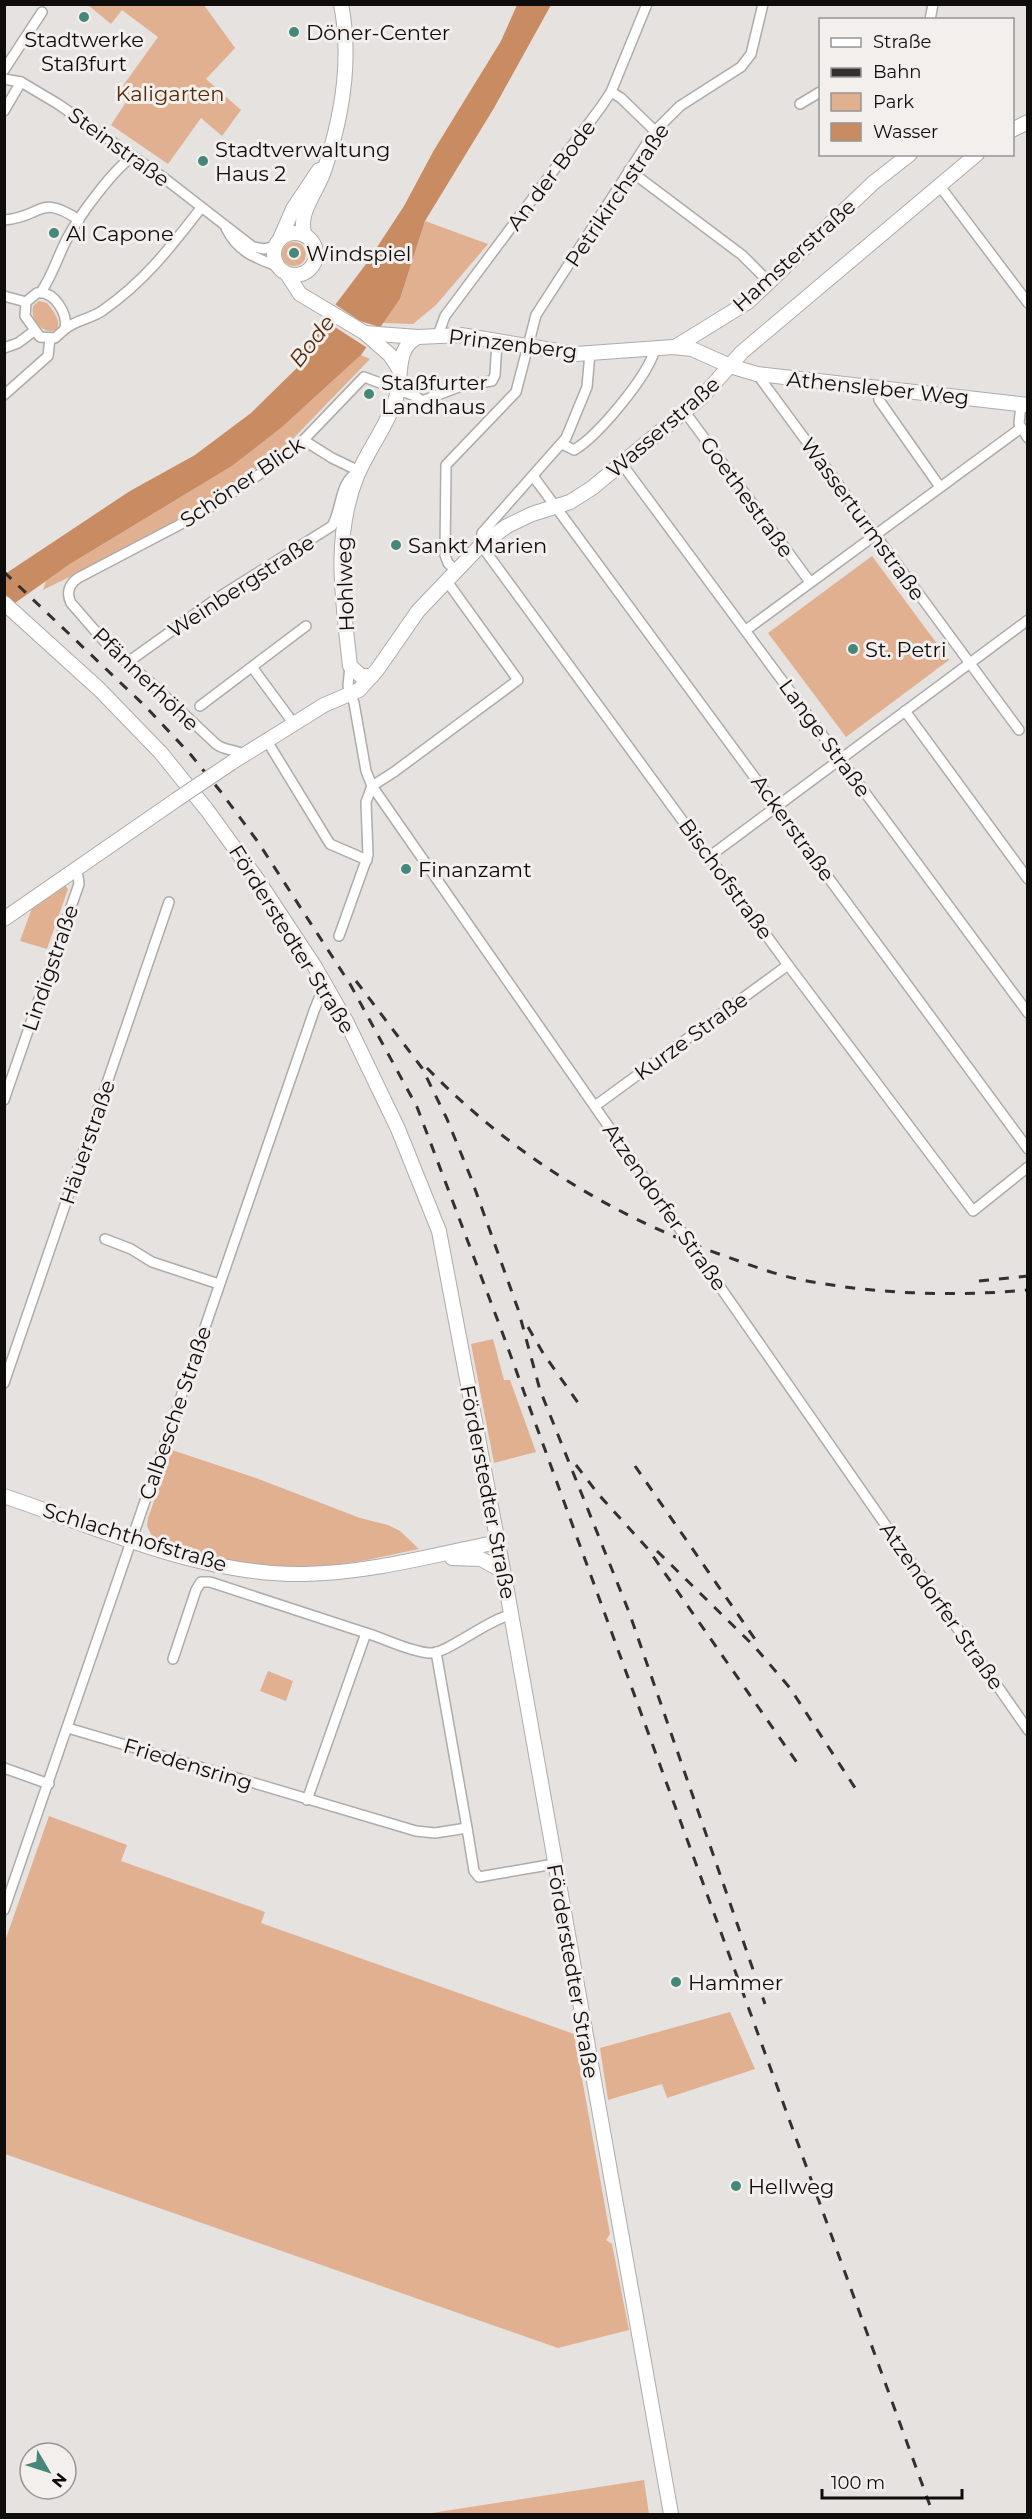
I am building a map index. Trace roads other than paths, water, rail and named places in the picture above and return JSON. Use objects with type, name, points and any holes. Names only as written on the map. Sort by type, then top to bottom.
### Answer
[{"type":"main road","points":[[304,235],[304,216],[330,153],[342,106],[345,36],[341,4]]},
{"type":"main road","points":[[1014,129],[1028,121]]},
{"type":"main road","points":[[277,242],[291,233],[304,235],[313,243],[316,251],[314,262],[307,271],[296,275],[282,270],[273,255],[277,242],[293,209],[330,153]]},
{"type":"main road","name":"Hamsterstraße","points":[[673,347],[704,331],[748,302],[873,183],[907,156]]},
{"type":"main road","name":"Wasserstraße","points":[[350,693],[359,690],[372,676],[418,611],[481,545],[507,526],[532,514],[570,502],[622,464],[685,412],[742,352],[975,156]]},
{"type":"main road","name":"Steinstraße","points":[[282,270],[300,294],[365,333],[382,340]]},
{"type":"main road","points":[[307,271],[308,290],[316,304]]},
{"type":"main road","name":"Prinzenberg","points":[[382,340],[461,335],[562,353],[673,347],[692,349],[730,366]]},
{"type":"main road","name":"Hohlweg","points":[[350,666],[340,577],[341,549],[349,500],[359,471],[391,410],[398,390],[399,369],[405,347],[418,337]]},
{"type":"main road","points":[[382,340],[399,369]]},
{"type":"main road","name":"Athensleber Weg","points":[[730,366],[757,374],[1024,404]]},
{"type":"main road","name":"Förderstedter Straße","points":[[4,603],[107,697],[177,772],[252,872],[328,989],[380,1089],[439,1231],[498,1542],[672,2514]]},
{"type":"main road","points":[[350,666],[361,675],[372,676]]},
{"type":"main road","points":[[4,919],[244,755],[324,705],[350,693]]},
{"type":"main road","name":"Schlachthofstraße","points":[[4,1496],[132,1540],[220,1566],[287,1574],[361,1569],[498,1542]]},
{"type":"main road","name":"Schlachthofstraße","points":[[445,1553],[453,1558],[481,1559],[503,1571]]},
{"type":"street","name":"An der Bode","points":[[438,335],[445,316],[531,204],[611,92],[647,4]]},
{"type":"street","name":"Petrikirchstraße","points":[[372,786],[518,680],[450,575],[445,555],[446,465],[516,392],[539,309],[655,131],[680,106],[741,67],[751,54],[763,4]]},
{"type":"street","points":[[4,70],[42,12]]},
{"type":"street","name":"Steinstraße","points":[[4,79],[21,82],[58,104],[164,178],[253,247],[264,249],[277,242]]},
{"type":"street","points":[[4,111],[21,82]]},
{"type":"street","points":[[611,92],[621,98],[655,131]]},
{"type":"street","points":[[800,104],[819,93]]},
{"type":"street","points":[[41,292],[79,220],[118,168],[132,157]]},
{"type":"street","points":[[629,170],[742,255],[769,282]]},
{"type":"street","points":[[939,185],[1028,303]]},
{"type":"street","points":[[4,220],[20,218],[51,206],[62,209],[79,220]]},
{"type":"street","points":[[65,329],[64,313],[52,297],[41,292],[32,295],[26,302],[24,313],[34,331],[40,337],[50,339],[60,336],[71,324],[100,312],[140,281],[167,253],[201,208]]},
{"type":"street","name":"Steinstraße","points":[[226,228],[246,253],[282,270]]},
{"type":"street","points":[[4,296],[26,302]]},
{"type":"street","points":[[4,348],[18,343],[34,331]]},
{"type":"street","points":[[4,395],[48,356],[50,339]]},
{"type":"street","points":[[422,401],[464,385],[492,381],[495,375],[497,340]]},
{"type":"street","points":[[562,444],[574,450],[601,426],[644,372],[653,358],[655,349]]},
{"type":"street","points":[[481,545],[482,533],[562,444],[586,387],[590,353]]},
{"type":"street","name":"Wasserturmstraße","points":[[757,374],[969,663],[1023,730]]},
{"type":"street","name":"Schöner Blick","points":[[72,584],[78,578],[200,514],[291,453],[364,377],[398,390]]},
{"type":"street","points":[[878,387],[879,400],[940,487]]},
{"type":"street","points":[[398,390],[422,401],[428,410]]},
{"type":"street","points":[[1024,404],[1019,419],[1021,428],[1028,438]]},
{"type":"street","name":"Goethestraße","points":[[685,412],[810,582]]},
{"type":"street","points":[[746,630],[1021,428]]},
{"type":"street","points":[[305,441],[359,471]]},
{"type":"street","name":"Lange Straße","points":[[622,464],[1028,1013]]},
{"type":"street","name":"Weinbergstraße","points":[[128,662],[219,597],[328,530],[335,521],[350,476],[359,471]]},
{"type":"street","name":"Ackerstraße","points":[[533,476],[1028,1149]]},
{"type":"street","name":"Bischofstraße","points":[[481,545],[788,965],[973,1211],[1028,1167]]},
{"type":"street","name":"Pfännerhöhe","points":[[72,584],[68,595],[73,606],[111,649],[221,748],[239,751],[244,755]]},
{"type":"street","points":[[710,856],[1028,620]]},
{"type":"street","points":[[200,706],[306,626]]},
{"type":"street","name":"Atzendorfer Straße","points":[[350,666],[348,686],[354,703],[366,771],[372,786],[1028,1730]]},
{"type":"street","points":[[252,667],[294,724]]},
{"type":"street","points":[[905,711],[1028,879]]},
{"type":"street","points":[[1023,730],[1028,724]]},
{"type":"street","points":[[267,741],[330,844],[367,860]]},
{"type":"street","points":[[339,936],[367,860],[366,802],[372,786]]},
{"type":"street","name":"Lindigstraße","points":[[4,1100],[78,884],[78,876],[74,870]]},
{"type":"street","name":"Häuerstraße","points":[[4,1383],[169,902]]},
{"type":"street","name":"Kurze Straße","points":[[595,1106],[788,965]]},
{"type":"street","name":"Calbesche Straße","points":[[4,1910],[50,1784],[314,1011],[320,996],[328,989]]},
{"type":"street","points":[[105,1239],[152,1262],[219,1284]]},
{"type":"street","points":[[173,1659],[196,1590],[201,1582],[210,1582],[430,1653],[498,1619],[511,1615]]},
{"type":"street","points":[[308,1800],[366,1633]]},
{"type":"street","points":[[436,1652],[474,1871],[479,1877],[554,1864]]},
{"type":"street","name":"Friedensring","points":[[68,1728],[416,1831],[435,1833],[467,1828]]},
{"type":"street","points":[[4,1768],[50,1784]]},
{"type":"water","name":"Bode","points":[[517,5],[551,5],[494,108],[425,221],[400,299],[361,355],[281,428],[232,466],[70,564],[5,610],[5,574],[130,491],[195,455],[251,413],[301,364],[317,329],[366,264],[404,206],[434,150],[501,41]]},
{"type":"railway","points":[[4,572],[146,707],[191,755],[221,792],[258,842],[350,984],[417,1107],[501,1329],[933,2514]]},
{"type":"railway","points":[[356,981],[422,1068],[447,1119],[471,1178],[518,1309],[540,1390],[629,1612],[765,2004]]},
{"type":"railway","points":[[427,1068],[492,1127],[562,1178],[638,1220],[719,1254],[787,1277],[854,1288],[941,1294],[1028,1290]]},
{"type":"railway","points":[[979,1281],[1028,1276]]},
{"type":"railway","points":[[528,1327],[543,1353],[581,1407]]},
{"type":"railway","points":[[576,1465],[599,1495],[648,1549],[800,1767]]},
{"type":"railway","points":[[635,1466],[757,1642]]},
{"type":"railway","points":[[657,1551],[754,1646],[790,1688],[859,1794]]},
{"type":"place","name":"Stadtwerke Staßfurt","points":[[84,17]]},
{"type":"place","name":"Döner-Center","points":[[294,32]]},
{"type":"place","name":"Stadtverwaltung Haus 2","points":[[203,161]]},
{"type":"place","name":"Al Capone","points":[[54,233]]},
{"type":"place","name":"Windspiel","points":[[294,253]]},
{"type":"place","name":"Staßfurter Landhaus","points":[[369,394]]},
{"type":"place","name":"Sankt Marien","points":[[396,545]]},
{"type":"place","name":"St. Petri","points":[[853,649]]},
{"type":"place","name":"Finanzamt","points":[[406,869]]},
{"type":"place","name":"Hammer","points":[[676,1982]]},
{"type":"place","name":"Hellweg","points":[[736,2186]]},
{"type":"park label","name":"Kaligarten","points":[[170,93]]}]
